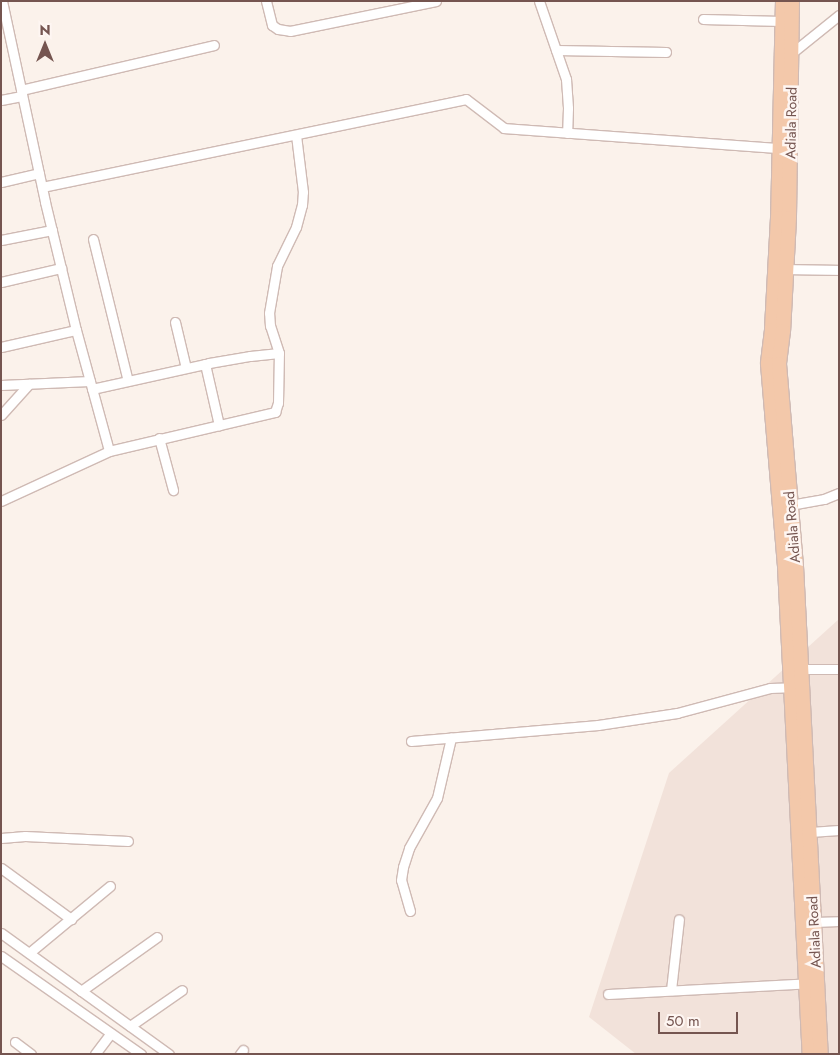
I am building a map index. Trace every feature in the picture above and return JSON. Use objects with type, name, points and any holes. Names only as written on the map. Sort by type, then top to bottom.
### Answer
[{"type":"main road","name":"Adiala Road","points":[[782,1],[779,148],[772,320],[768,364],[810,832],[814,922],[810,1054]]},
{"type":"main road","name":"Adiala Road","points":[[792,1],[793,52],[786,269],[783,331],[779,364],[802,669],[797,687],[811,983],[821,1054]]},
{"type":"street","points":[[2,1],[61,268],[109,451]]},
{"type":"street","points":[[266,1],[272,25],[278,29],[290,30],[436,1]]},
{"type":"street","points":[[539,1],[566,79],[567,133]]},
{"type":"street","points":[[793,52],[839,15]]},
{"type":"street","points":[[703,19],[782,21]]},
{"type":"street","points":[[1,100],[22,93],[214,45]]},
{"type":"street","points":[[556,50],[666,52]]},
{"type":"street","points":[[42,187],[466,99],[504,128],[779,148]]},
{"type":"street","points":[[1,501],[109,451],[275,412],[278,404],[279,354],[270,326],[269,306],[277,266],[296,227],[302,205],[303,192],[296,135]]},
{"type":"street","points":[[1,182],[39,174]]},
{"type":"street","points":[[1,240],[52,230]]},
{"type":"street","points":[[93,239],[128,381]]},
{"type":"street","points":[[1,282],[61,268]]},
{"type":"street","points":[[786,269],[839,270]]},
{"type":"street","points":[[175,322],[186,368]]},
{"type":"street","points":[[1,347],[76,330]]},
{"type":"street","points":[[1,385],[91,385],[128,381],[205,364],[250,356],[279,354]]},
{"type":"street","points":[[205,364],[218,425]]},
{"type":"street","points":[[1,415],[29,384]]},
{"type":"street","points":[[159,438],[173,490]]},
{"type":"street","points":[[790,505],[824,499],[839,493]]},
{"type":"street","points":[[802,669],[839,669]]},
{"type":"street","points":[[411,741],[598,725],[676,713],[770,688],[797,687]]},
{"type":"street","points":[[410,911],[401,880],[402,867],[409,848],[437,798],[451,738]]},
{"type":"street","points":[[810,832],[839,830]]},
{"type":"street","points":[[1,838],[25,836],[128,840]]},
{"type":"street","points":[[1,868],[71,919]]},
{"type":"street","points":[[29,953],[110,886]]},
{"type":"street","points":[[671,990],[679,919]]},
{"type":"street","points":[[814,922],[839,921]]},
{"type":"street","points":[[1,933],[169,1054]]},
{"type":"street","points":[[81,990],[157,937]]},
{"type":"street","points":[[1,956],[141,1054]]},
{"type":"street","points":[[608,994],[811,983]]},
{"type":"street","points":[[130,1026],[182,990]]},
{"type":"street","points":[[95,1054],[111,1033]]},
{"type":"street","points":[[15,1042],[32,1054]]},
{"type":"shaded area","points":[[839,619],[839,1054],[636,1054],[589,1017],[669,773]]}]
